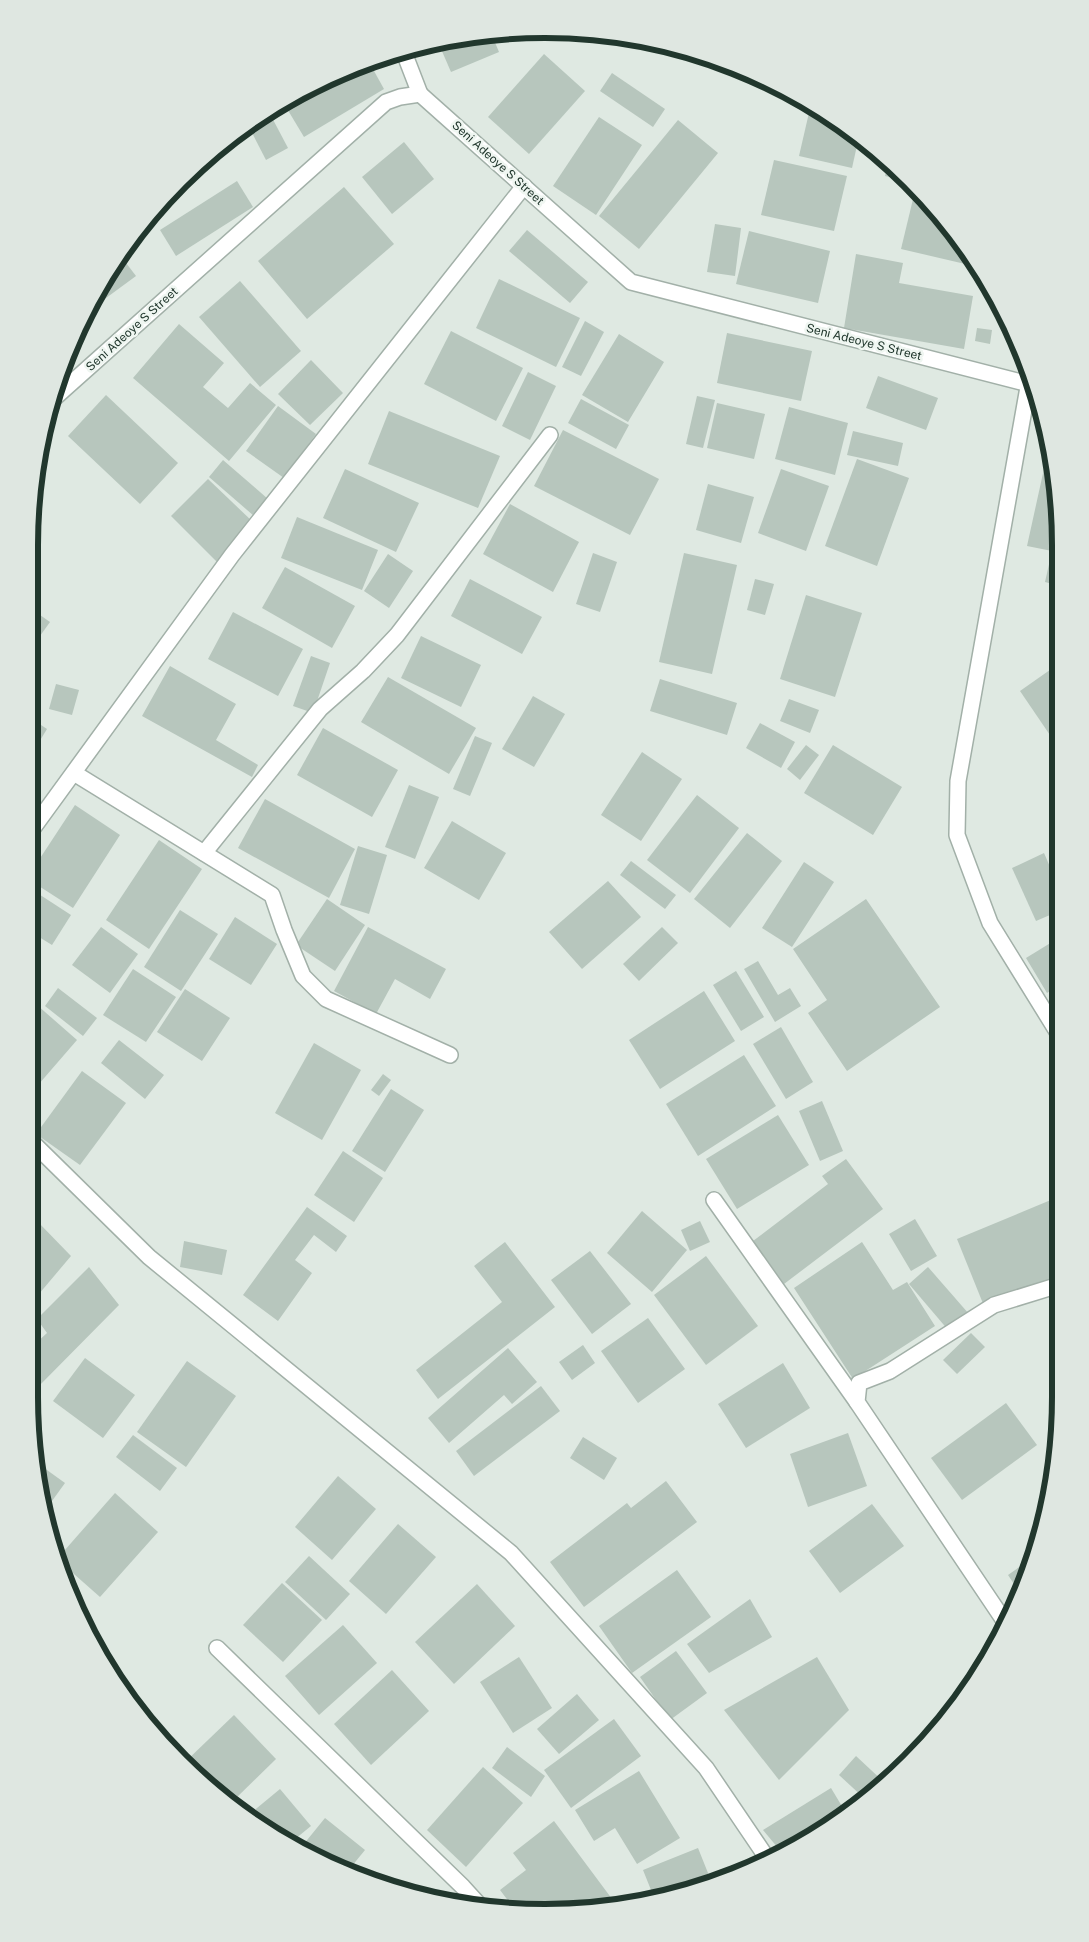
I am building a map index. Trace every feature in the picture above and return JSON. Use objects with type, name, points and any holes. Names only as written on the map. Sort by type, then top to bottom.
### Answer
[{"type":"street","points":[[406,57],[420,94]]},
{"type":"street","name":"Seni Adeoye S Street","points":[[61,392],[386,102],[400,97],[420,94],[631,282],[1023,377]]},
{"type":"street","points":[[38,821],[232,554],[524,186]]},
{"type":"street","points":[[1028,392],[958,781],[957,835],[990,923],[1052,1023]]},
{"type":"street","points":[[204,853],[320,709],[363,671],[396,635],[550,435]]},
{"type":"street","points":[[74,772],[272,895],[303,976],[326,999],[450,1055]]},
{"type":"street","points":[[38,1148],[149,1257],[511,1552],[706,1768],[765,1854]]},
{"type":"street","points":[[714,1200],[857,1402],[1001,1617]]},
{"type":"street","points":[[857,1402],[859,1383],[890,1371],[994,1305],[1052,1287]]},
{"type":"street","points":[[217,1648],[474,1899]]},
{"type":"building","points":[[494,41],[499,52],[451,72],[441,48]]},
{"type":"building","points":[[544,54],[585,91],[529,154],[488,117]]},
{"type":"building","points":[[372,68],[384,89],[304,137],[287,108],[320,90]]},
{"type":"building","points":[[612,73],[665,109],[653,127],[600,91]]},
{"type":"building","points":[[809,112],[857,145],[852,168],[799,156]]},
{"type":"building","points":[[272,117],[288,148],[266,160],[251,131]]},
{"type":"building","points":[[599,117],[642,145],[596,215],[553,186]]},
{"type":"building","points":[[678,120],[718,153],[639,249],[599,216]]},
{"type":"building","points":[[404,142],[434,179],[392,214],[362,177]]},
{"type":"building","points":[[774,160],[847,176],[834,231],[761,215]]},
{"type":"building","points":[[886,170],[895,178],[885,176]]},
{"type":"building","points":[[237,181],[253,207],[176,256],[160,230]]},
{"type":"building","points":[[344,187],[394,244],[307,319],[258,261]]},
{"type":"building","points":[[914,197],[947,236],[967,264],[901,249]]},
{"type":"building","points":[[715,224],[741,228],[735,276],[707,272]]},
{"type":"building","points":[[527,230],[588,282],[570,303],[509,251]]},
{"type":"building","points":[[749,231],[830,251],[818,303],[736,284]]},
{"type":"building","points":[[856,254],[903,263],[899,283],[973,296],[964,349],[844,328]]},
{"type":"building","points":[[124,261],[136,276],[99,304]]},
{"type":"building","points":[[499,279],[580,318],[556,367],[476,328]]},
{"type":"building","points":[[240,281],[301,351],[260,387],[199,317]]},
{"type":"building","points":[[585,321],[604,332],[581,376],[562,367]]},
{"type":"building","points":[[179,324],[224,363],[203,387],[228,408],[250,383],[276,405],[229,461],[133,378]]},
{"type":"building","points":[[977,328],[992,330],[990,344],[975,341]]},
{"type":"building","points":[[451,331],[523,368],[496,421],[424,384]]},
{"type":"building","points":[[727,333],[812,351],[801,401],[717,383]]},
{"type":"building","points":[[619,334],[664,362],[628,422],[582,395]]},
{"type":"building","points":[[311,360],[343,393],[310,425],[278,394]]},
{"type":"building","points":[[528,372],[556,386],[530,440],[502,426]]},
{"type":"building","points":[[878,376],[938,398],[926,430],[866,408]]},
{"type":"building","points":[[106,395],[178,463],[140,504],[68,436]]},
{"type":"building","points":[[697,396],[715,400],[703,448],[686,444]]},
{"type":"building","points":[[581,399],[629,425],[616,449],[568,423]]},
{"type":"building","points":[[717,403],[765,414],[754,459],[707,448]]},
{"type":"building","points":[[278,406],[316,434],[284,478],[246,451]]},
{"type":"building","points":[[789,407],[848,423],[835,475],[775,459]]},
{"type":"building","points":[[389,411],[500,456],[478,508],[368,464]]},
{"type":"building","points":[[563,430],[659,479],[630,535],[534,486]]},
{"type":"building","points":[[853,431],[903,443],[898,466],[847,455]]},
{"type":"building","points":[[857,459],[909,478],[877,566],[825,546]]},
{"type":"building","points":[[223,460],[268,499],[254,516],[209,477]]},
{"type":"building","points":[[1045,465],[1052,551],[1027,546]]},
{"type":"building","points":[[345,469],[419,503],[396,552],[323,518]]},
{"type":"building","points":[[781,469],[829,486],[806,551],[758,533]]},
{"type":"building","points":[[208,479],[254,523],[217,562],[171,516]]},
{"type":"building","points":[[708,484],[754,497],[741,543],[696,530]]},
{"type":"building","points":[[510,504],[579,542],[553,592],[483,554]]},
{"type":"building","points":[[297,517],[378,550],[362,590],[281,558]]},
{"type":"building","points":[[1052,551],[1052,584],[1045,582]]},
{"type":"building","points":[[593,553],[617,562],[600,612],[576,604]]},
{"type":"building","points":[[684,553],[737,565],[712,674],[659,662]]},
{"type":"building","points":[[388,554],[413,571],[389,608],[364,591]]},
{"type":"building","points":[[285,567],[355,606],[332,648],[262,608]]},
{"type":"building","points":[[470,579],[542,617],[522,654],[451,616]]},
{"type":"building","points":[[755,579],[774,584],[765,615],[747,610]]},
{"type":"building","points":[[806,595],[862,613],[835,697],[780,679]]},
{"type":"building","points":[[233,612],[303,649],[278,696],[208,659]]},
{"type":"building","points":[[38,614],[50,622],[38,639]]},
{"type":"building","points":[[421,636],[481,665],[461,707],[401,678]]},
{"type":"building","points":[[311,656],[330,663],[313,713],[293,706]]},
{"type":"building","points":[[170,666],[236,704],[216,740],[258,765],[252,777],[142,716]]},
{"type":"building","points":[[1052,669],[1052,738],[1020,691]]},
{"type":"building","points":[[388,677],[476,728],[449,774],[361,722]]},
{"type":"building","points":[[660,679],[737,703],[727,735],[650,711]]},
{"type":"building","points":[[56,684],[79,690],[72,715],[49,709]]},
{"type":"building","points":[[533,696],[565,714],[534,767],[502,749]]},
{"type":"building","points":[[789,699],[819,710],[810,733],[780,721]]},
{"type":"building","points":[[38,723],[47,729],[38,744]]},
{"type":"building","points":[[760,723],[795,742],[781,768],[746,748]]},
{"type":"building","points":[[323,728],[398,770],[372,817],[297,775]]},
{"type":"building","points":[[475,736],[492,743],[470,796],[453,789]]},
{"type":"building","points":[[806,745],[819,755],[800,780],[787,769]]},
{"type":"building","points":[[833,745],[902,787],[873,835],[804,793]]},
{"type":"building","points":[[642,752],[682,779],[641,841],[601,815]]},
{"type":"building","points":[[409,785],[439,797],[415,859],[385,847]]},
{"type":"building","points":[[697,795],[739,828],[690,893],[647,860]]},
{"type":"building","points":[[265,799],[355,849],[329,898],[238,848]]},
{"type":"building","points":[[75,805],[120,835],[73,908],[38,886],[38,861]]},
{"type":"building","points":[[452,821],[506,853],[479,900],[424,868]]},
{"type":"building","points":[[747,833],[782,861],[730,928],[694,899]]},
{"type":"building","points":[[159,840],[202,869],[149,949],[106,920]]},
{"type":"building","points":[[358,846],[387,855],[369,914],[340,905]]},
{"type":"building","points":[[1044,853],[1052,871],[1052,914],[1036,921],[1012,868]]},
{"type":"building","points":[[631,861],[676,895],[665,909],[620,875]]},
{"type":"building","points":[[804,862],[834,882],[792,947],[762,928]]},
{"type":"building","points":[[608,881],[641,917],[582,969],[549,932]]},
{"type":"building","points":[[38,894],[71,915],[52,945],[38,936]]},
{"type":"building","points":[[327,899],[365,925],[335,971],[296,945]]},
{"type":"building","points":[[866,899],[940,1007],[847,1071],[808,1013],[827,1000],[793,949]]},
{"type":"building","points":[[180,910],[218,934],[181,991],[144,967]]},
{"type":"building","points":[[235,917],[277,944],[251,985],[209,959]]},
{"type":"building","points":[[101,927],[138,954],[110,993],[72,965]]},
{"type":"building","points":[[368,927],[446,969],[430,999],[395,979],[376,1014],[334,991]]},
{"type":"building","points":[[662,927],[678,943],[639,981],[623,964]]},
{"type":"building","points":[[1052,942],[1052,990],[1047,993],[1026,958]]},
{"type":"building","points":[[758,961],[778,995],[790,988],[801,1006],[775,1022],[744,969]]},
{"type":"building","points":[[133,969],[176,997],[146,1042],[103,1015]]},
{"type":"building","points":[[736,971],[764,1017],[741,1031],[713,985]]},
{"type":"building","points":[[58,988],[97,1018],[83,1036],[45,1006]]},
{"type":"building","points":[[185,989],[230,1018],[202,1061],[157,1032]]},
{"type":"building","points":[[704,991],[735,1041],[660,1089],[629,1040]]},
{"type":"building","points":[[38,1006],[77,1040],[38,1085]]},
{"type":"building","points":[[781,1027],[813,1082],[786,1099],[753,1044]]},
{"type":"building","points":[[119,1040],[164,1075],[145,1099],[101,1063]]},
{"type":"building","points":[[314,1043],[361,1070],[322,1140],[275,1113]]},
{"type":"building","points":[[744,1055],[776,1106],[698,1156],[666,1104]]},
{"type":"building","points":[[82,1071],[126,1103],[80,1165],[38,1135],[38,1131]]},
{"type":"building","points":[[383,1074],[391,1080],[379,1096],[371,1090]]},
{"type":"building","points":[[391,1089],[424,1110],[385,1172],[352,1151]]},
{"type":"building","points":[[822,1101],[843,1151],[820,1161],[799,1111]]},
{"type":"building","points":[[778,1115],[809,1165],[737,1209],[706,1159]]},
{"type":"building","points":[[343,1151],[383,1178],[354,1222],[314,1195]]},
{"type":"building","points":[[846,1159],[883,1209],[784,1284],[753,1241],[828,1184],[822,1176]]},
{"type":"building","points":[[1052,1199],[1052,1279],[984,1306],[957,1239]]},
{"type":"building","points":[[307,1207],[347,1236],[336,1252],[314,1235],[295,1260],[312,1273],[278,1321],[243,1295]]},
{"type":"building","points":[[642,1211],[687,1250],[652,1292],[607,1253]]},
{"type":"building","points":[[915,1219],[937,1256],[911,1271],[889,1234]]},
{"type":"building","points":[[700,1221],[710,1242],[690,1251],[681,1230]]},
{"type":"building","points":[[38,1222],[71,1256],[38,1295]]},
{"type":"building","points":[[184,1241],[227,1250],[222,1275],[180,1267]]},
{"type":"building","points":[[505,1242],[555,1307],[438,1399],[416,1370],[502,1302],[474,1266]]},
{"type":"building","points":[[862,1242],[893,1290],[907,1282],[935,1326],[853,1379],[794,1288]]},
{"type":"building","points":[[590,1251],[631,1304],[592,1334],[551,1280]]},
{"type":"building","points":[[706,1256],[758,1326],[706,1365],[654,1295]]},
{"type":"building","points":[[89,1267],[119,1305],[38,1387],[38,1341],[47,1333],[38,1318]]},
{"type":"building","points":[[928,1267],[969,1314],[949,1331],[909,1284]]},
{"type":"building","points":[[648,1318],[685,1369],[638,1403],[601,1351]]},
{"type":"building","points":[[971,1333],[985,1347],[957,1374],[943,1360]]},
{"type":"building","points":[[583,1345],[595,1363],[572,1380],[559,1362]]},
{"type":"building","points":[[508,1348],[537,1382],[512,1404],[504,1395],[449,1443],[428,1418]]},
{"type":"building","points":[[85,1358],[135,1395],[103,1438],[53,1401]]},
{"type":"building","points":[[187,1361],[236,1396],[186,1467],[137,1432]]},
{"type":"building","points":[[783,1363],[810,1408],[746,1448],[718,1404]]},
{"type":"building","points":[[541,1386],[560,1411],[474,1476],[456,1451]]},
{"type":"building","points":[[1006,1403],[1037,1445],[962,1500],[931,1458]]},
{"type":"building","points":[[848,1433],[867,1486],[808,1507],[790,1454]]},
{"type":"building","points":[[133,1435],[177,1468],[160,1491],[116,1457]]},
{"type":"building","points":[[583,1437],[617,1458],[604,1480],[570,1458]]},
{"type":"building","points":[[42,1467],[65,1483],[49,1505]]},
{"type":"building","points":[[338,1476],[376,1509],[332,1560],[295,1527]]},
{"type":"building","points":[[666,1481],[697,1522],[584,1607],[550,1562],[627,1503],[631,1508]]},
{"type":"building","points":[[115,1493],[158,1532],[100,1597],[67,1568],[62,1553]]},
{"type":"building","points":[[872,1504],[904,1546],[840,1593],[809,1551]]},
{"type":"building","points":[[398,1524],[436,1557],[386,1614],[349,1581]]},
{"type":"building","points":[[309,1556],[350,1594],[326,1620],[285,1582]]},
{"type":"building","points":[[1023,1564],[1015,1586],[1008,1575]]},
{"type":"building","points":[[677,1570],[711,1617],[632,1673],[599,1626]]},
{"type":"building","points":[[282,1583],[322,1620],[283,1662],[243,1625]]},
{"type":"building","points":[[477,1584],[515,1626],[454,1684],[415,1642]]},
{"type":"building","points":[[750,1599],[772,1637],[709,1673],[687,1644]]},
{"type":"building","points":[[343,1625],[377,1663],[319,1715],[285,1676]]},
{"type":"building","points":[[676,1651],[707,1693],[670,1720],[640,1677]]},
{"type":"building","points":[[519,1657],[552,1708],[513,1733],[480,1682]]},
{"type":"building","points":[[817,1657],[849,1710],[779,1780],[724,1710]]},
{"type":"building","points":[[392,1670],[429,1711],[371,1765],[334,1724]]},
{"type":"building","points":[[577,1694],[599,1720],[559,1754],[537,1729]]},
{"type":"building","points":[[234,1715],[276,1759],[235,1799],[189,1759]]},
{"type":"building","points":[[614,1719],[641,1756],[571,1808],[544,1770]]},
{"type":"building","points":[[507,1747],[545,1776],[531,1797],[492,1768]]},
{"type":"building","points":[[856,1756],[880,1778],[860,1794],[839,1775]]},
{"type":"building","points":[[483,1767],[523,1803],[466,1867],[427,1830]]},
{"type":"building","points":[[639,1771],[680,1838],[637,1864],[615,1828],[594,1841],[575,1810]]},
{"type":"building","points":[[831,1788],[843,1807],[798,1837],[778,1848],[763,1830]]},
{"type":"building","points":[[280,1789],[311,1826],[295,1839],[253,1812]]},
{"type":"building","points":[[325,1818],[365,1850],[351,1867],[304,1844]]},
{"type":"building","points":[[554,1821],[613,1900],[578,1903],[510,1903],[500,1890],[526,1870],[513,1853]]},
{"type":"building","points":[[698,1848],[710,1877],[652,1893],[643,1870]]}]
